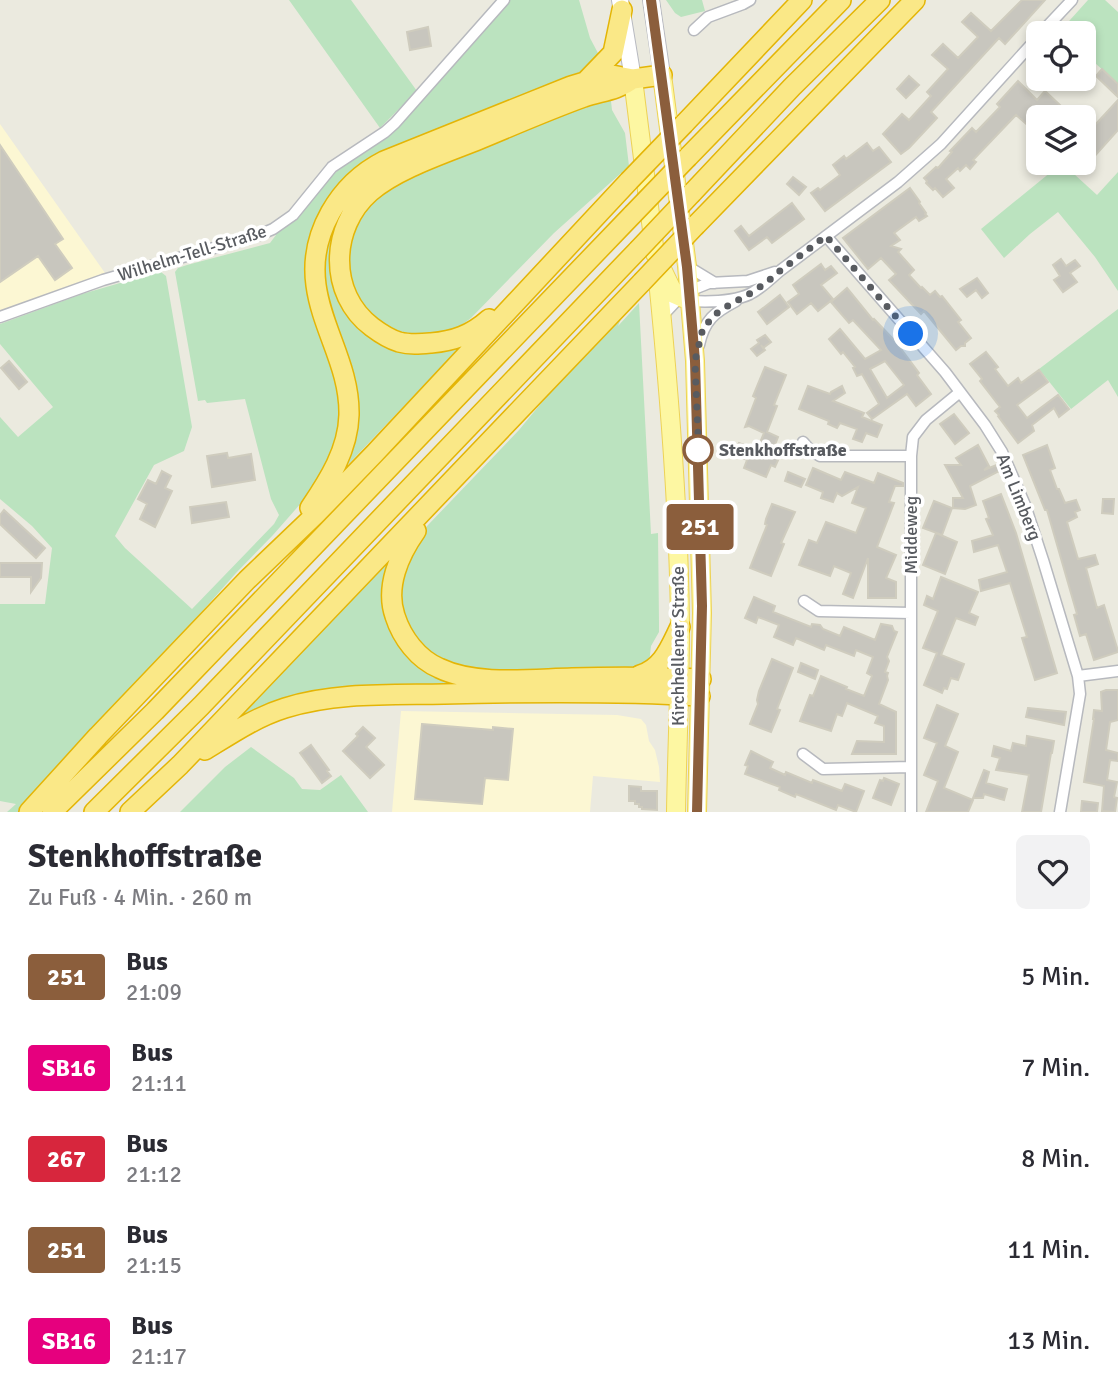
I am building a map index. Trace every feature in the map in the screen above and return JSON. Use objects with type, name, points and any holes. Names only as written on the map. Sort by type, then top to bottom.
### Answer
[{"type":"highway","points":[[247,580],[375,453],[802,0]]},
{"type":"highway","points":[[52,812],[174,691],[841,0]]},
{"type":"highway","points":[[130,812],[180,765],[464,470],[651,265],[692,193],[792,87],[880,0]]},
{"type":"highway","points":[[94,812],[651,265],[696,225],[915,0]]},
{"type":"highway","points":[[585,82],[613,53],[621,5]]},
{"type":"highway","points":[[29,812],[247,580],[311,507],[342,454],[349,417],[346,380],[316,285],[317,251],[322,230],[332,209],[344,193],[362,175],[384,161],[585,82],[612,75],[633,79],[662,75]]},
{"type":"highway","points":[[553,263],[474,332],[437,343],[416,344],[398,342],[380,334],[353,309],[341,279],[340,250],[349,220],[359,204],[386,180],[439,155],[573,102],[621,87],[633,79]]},
{"type":"highway","points":[[464,470],[456,488],[409,541],[394,575],[394,614],[402,632],[418,653],[440,669],[478,678],[632,677],[679,686]]},
{"type":"highway","points":[[632,677],[649,672],[660,663],[680,627]]},
{"type":"highway","points":[[180,765],[247,723],[303,703],[321,700],[373,696],[700,687]]},
{"type":"main road","name":"Kirchhellener Straße","points":[[651,0],[687,267],[686,297],[695,361],[702,606],[697,812]]},
{"type":"main road","name":"Kirchhellener Straße","points":[[621,5],[633,79],[651,265],[662,316],[677,505],[680,627],[676,812]]},
{"type":"main road","name":"Kirchhellener Straße","points":[[651,265],[670,289],[686,297]]},
{"type":"street","name":"Wilhelm-Tell-Straße","points":[[0,317],[103,280],[259,235],[285,222],[332,167],[395,123],[504,0]]},
{"type":"street","points":[[694,30],[708,17],[750,0]]},
{"type":"street","points":[[1052,21],[1072,0]]},
{"type":"street","points":[[686,297],[715,302],[749,294],[766,283],[898,182],[941,144],[1026,49]]},
{"type":"street","name":"Am Limberg","points":[[826,236],[945,372],[985,425],[1002,452],[1025,505],[1078,676],[1080,694],[1060,812]]},
{"type":"street","points":[[687,267],[715,283]]},
{"type":"street","points":[[662,316],[709,283],[748,281],[781,270]]},
{"type":"street","name":"Kirchhellener Straße","points":[[695,361],[703,328],[708,321],[719,311],[749,294]]},
{"type":"street","name":"Middeweg","points":[[911,812],[913,437],[926,420],[960,392]]},
{"type":"street","points":[[803,442],[820,456],[911,456]]},
{"type":"street","points":[[804,601],[819,611],[911,613]]},
{"type":"street","points":[[1078,676],[1118,671]]},
{"type":"street","points":[[803,754],[823,769],[911,768]]},
{"type":"shaded area","points":[[0,124],[105,273],[0,312]]},
{"type":"shaded area","points":[[401,711],[617,715],[641,719],[655,750],[660,782],[593,776],[590,812],[392,812]]},
{"type":"green space","points":[[289,0],[351,0],[417,91],[380,128]]},
{"type":"green space","points":[[509,0],[579,0],[590,38],[599,55],[578,75],[401,148],[315,235],[341,384],[340,435],[326,469],[273,535],[19,812],[7,812],[16,804],[0,801],[0,604],[45,604],[52,548],[32,526],[0,499],[0,417],[18,437],[53,407],[0,344],[0,324],[82,294],[158,272],[166,276],[192,427],[184,451],[154,465],[115,536],[192,609],[274,524],[279,515],[271,499],[245,399],[207,403],[205,400],[198,401],[175,272],[187,265],[270,243],[276,235],[273,233],[342,166],[357,155]]},
{"type":"green space","points":[[666,0],[702,0],[705,11],[681,17]]},
{"type":"green space","points":[[1088,0],[1105,0],[1118,12],[1118,84],[1096,64],[1096,21],[1069,21]]},
{"type":"green space","points":[[600,100],[611,101],[612,110],[625,133],[629,166],[554,233],[463,324],[465,326],[445,334],[413,335],[392,329],[367,311],[351,287],[347,263],[351,229],[379,193],[435,165]]},
{"type":"green space","points":[[413,160],[336,238],[370,331],[463,344],[340,473],[349,443],[324,301],[321,259],[338,210]]},
{"type":"green space","points":[[1118,172],[1118,291],[1095,257],[1058,212],[1004,258],[981,229],[1047,175],[1075,175],[1097,195]]},
{"type":"green space","points":[[639,303],[651,534],[658,533],[659,632],[651,646],[649,664],[629,671],[491,674],[437,662],[403,622],[397,586],[419,535],[519,430],[572,366],[623,314],[618,326]]},
{"type":"green space","points":[[1118,309],[1118,397],[1108,380],[1071,409],[1039,369]]},
{"type":"green space","points":[[395,550],[396,634],[486,684],[356,690],[229,727],[340,612]]},
{"type":"green space","points":[[251,747],[294,778],[302,789],[320,790],[341,775],[368,812],[180,812],[225,767]]},
{"type":"building","points":[[1022,0],[1045,0],[1005,44],[999,38],[931,112],[937,118],[901,154],[883,134],[902,114],[909,120],[931,96],[927,92],[948,69],[932,55],[943,44],[958,58],[978,37],[962,22],[971,13],[991,31]]},
{"type":"building","points":[[428,27],[431,46],[410,50],[407,32]]},
{"type":"building","points":[[1102,69],[1118,84],[1118,97],[1096,76]]},
{"type":"building","points":[[909,76],[919,85],[906,98],[897,89]]},
{"type":"building","points":[[1018,81],[1037,100],[1045,91],[1060,105],[1026,105],[1026,124],[1016,115],[973,160],[976,162],[970,169],[966,165],[960,171],[958,168],[946,179],[954,188],[943,197],[926,183],[924,178],[938,168],[972,128],[976,132],[1000,107],[997,104]]},
{"type":"building","points":[[1118,100],[1118,130],[1096,155],[1096,124]]},
{"type":"building","points":[[867,143],[873,151],[879,147],[891,162],[825,211],[811,193],[818,188],[820,190],[840,175],[833,165]]},
{"type":"building","points":[[0,145],[63,239],[55,244],[72,268],[55,280],[38,256],[0,282]]},
{"type":"building","points":[[793,177],[806,187],[799,195],[787,184]]},
{"type":"building","points":[[910,188],[927,216],[919,221],[916,217],[894,233],[900,240],[891,246],[901,249],[898,252],[914,270],[909,275],[921,288],[930,295],[935,291],[942,296],[961,320],[958,322],[971,338],[965,346],[956,350],[924,311],[921,314],[889,280],[896,274],[881,258],[868,269],[843,238]]},
{"type":"building","points":[[792,203],[804,219],[772,243],[767,237],[749,250],[735,231],[741,226],[749,236]]},
{"type":"building","points":[[1061,259],[1066,266],[1075,260],[1080,266],[1070,273],[1077,282],[1063,292],[1054,280],[1060,276],[1053,265]]},
{"type":"building","points":[[821,264],[825,270],[831,266],[837,273],[821,285],[833,299],[818,311],[811,303],[797,314],[788,302],[799,294],[793,285]]},
{"type":"building","points":[[977,278],[988,293],[982,298],[976,290],[967,297],[960,289]]},
{"type":"building","points":[[847,288],[873,320],[895,341],[931,394],[916,406],[907,394],[872,419],[867,413],[879,404],[862,374],[857,376],[853,368],[855,367],[829,339],[840,329],[865,359],[881,350],[853,320],[849,323],[831,302]],"holes":[[[885,361],[904,385],[887,398],[870,369]]]},
{"type":"building","points":[[780,295],[789,307],[767,324],[758,312]]},
{"type":"building","points":[[765,335],[771,342],[763,348],[765,350],[757,356],[751,349],[759,343],[757,340]]},
{"type":"building","points":[[986,352],[1008,386],[1018,378],[1021,383],[1039,370],[1048,382],[1017,405],[1027,418],[1058,395],[1069,409],[1059,417],[1054,408],[1032,425],[1034,431],[1018,443],[995,411],[1000,407],[970,364]]},
{"type":"building","points":[[9,361],[27,382],[19,389],[1,368]]},
{"type":"building","points":[[765,367],[786,375],[767,432],[778,437],[771,455],[779,458],[775,467],[771,465],[766,477],[744,468],[747,460],[738,456],[739,452],[735,451],[739,443],[757,450],[764,433],[749,426],[745,427],[756,398],[753,396]]},
{"type":"building","points":[[808,386],[830,394],[842,386],[845,393],[833,401],[864,413],[862,417],[882,425],[877,437],[866,433],[862,442],[853,439],[857,429],[840,423],[837,428],[828,424],[829,421],[799,409]]},
{"type":"building","points":[[954,414],[969,433],[955,444],[940,424]]},
{"type":"building","points":[[978,445],[989,466],[984,470],[999,464],[1001,470],[970,486],[976,505],[965,509],[953,508],[953,498],[963,498],[945,465],[961,465],[956,458]]},
{"type":"building","points":[[1047,445],[1055,468],[1050,470],[1057,489],[1065,503],[1076,500],[1080,510],[1075,512],[1077,517],[1067,522],[1078,559],[1095,555],[1098,564],[1086,568],[1097,608],[1104,605],[1118,651],[1094,660],[1086,634],[1080,636],[1074,615],[1077,614],[1047,510],[1023,455]]},
{"type":"building","points":[[227,453],[228,458],[251,454],[255,480],[212,487],[207,456]]},
{"type":"building","points":[[813,468],[841,480],[845,472],[874,483],[878,473],[903,483],[903,486],[895,486],[889,502],[894,503],[877,547],[896,555],[886,578],[896,582],[896,598],[868,598],[868,558],[853,598],[843,594],[851,573],[834,566],[830,576],[799,565],[809,540],[817,543],[826,522],[856,533],[866,508],[852,503],[858,487],[842,496],[837,493],[833,502],[821,498],[823,492],[806,485]]},
{"type":"building","points":[[162,471],[171,476],[165,488],[172,491],[155,527],[140,519],[147,504],[138,499],[148,480],[156,484]]},
{"type":"building","points":[[788,472],[805,479],[801,487],[785,481]]},
{"type":"building","points":[[1001,494],[1016,533],[1057,673],[1035,680],[1022,638],[1027,637],[1010,583],[981,591],[979,580],[1007,572],[998,545],[974,552],[972,541],[993,535],[986,519],[989,518],[983,501]]},
{"type":"building","points":[[1103,499],[1114,499],[1113,514],[1102,513]]},
{"type":"building","points":[[934,501],[952,508],[942,535],[923,528]]},
{"type":"building","points":[[226,502],[229,517],[192,523],[190,507]]},
{"type":"building","points":[[772,504],[795,512],[781,543],[784,544],[771,576],[750,568]]},
{"type":"building","points":[[4,510],[45,548],[36,558],[0,524],[0,515]]},
{"type":"building","points":[[936,533],[957,542],[945,574],[923,565]]},
{"type":"building","points":[[0,563],[42,563],[41,578],[31,592],[31,577],[0,577]]},
{"type":"building","points":[[941,577],[978,592],[969,613],[978,617],[975,625],[956,618],[941,655],[964,664],[958,680],[951,678],[947,689],[944,688],[942,693],[924,685],[937,653],[923,648],[938,611],[924,605],[927,596],[933,599]]},
{"type":"building","points":[[754,597],[775,606],[773,612],[811,627],[812,624],[820,625],[840,636],[844,627],[875,640],[881,624],[892,626],[897,632],[887,657],[889,661],[885,672],[888,673],[888,680],[879,704],[896,712],[896,754],[852,754],[857,741],[884,742],[884,726],[875,723],[878,716],[847,703],[842,716],[837,714],[831,731],[800,721],[821,676],[864,696],[872,676],[867,673],[873,657],[856,650],[854,656],[826,645],[824,650],[796,638],[793,645],[774,637],[779,625],[758,617],[756,623],[745,618]]},
{"type":"building","points":[[772,659],[793,668],[771,732],[750,724]]},
{"type":"building","points":[[801,663],[818,670],[815,679],[798,672]]},
{"type":"building","points":[[1118,690],[1118,720],[1110,722],[1106,750],[1118,753],[1118,761],[1110,760],[1107,780],[1117,782],[1115,812],[1102,811],[1104,786],[1084,782],[1094,710],[1102,711],[1101,692]]},
{"type":"building","points":[[937,705],[958,714],[945,746],[958,752],[944,788],[973,800],[968,812],[926,812],[938,781],[924,775],[937,743],[924,738]]},
{"type":"building","points":[[1028,708],[1066,712],[1064,725],[1026,717]]},
{"type":"building","points":[[422,724],[513,729],[508,780],[485,778],[482,804],[415,799]]},
{"type":"building","points":[[363,727],[375,738],[366,747],[384,765],[370,778],[343,751]]},
{"type":"building","points":[[1027,736],[1054,741],[1041,812],[1022,812],[1029,775],[996,770],[1000,758],[992,756],[994,746],[1011,751],[1013,743],[1026,746]]},
{"type":"building","points":[[311,745],[331,776],[322,783],[300,753]]},
{"type":"building","points":[[751,751],[773,762],[770,768],[785,775],[786,772],[842,791],[845,784],[864,791],[856,812],[838,805],[836,810],[796,794],[795,797],[779,790],[780,787],[745,774],[748,766],[745,765]]},
{"type":"building","points":[[984,770],[989,772],[986,783],[1007,789],[1004,800],[984,794],[983,798],[973,798]]},
{"type":"building","points":[[884,778],[899,784],[891,805],[873,798],[880,780],[883,781]]},
{"type":"building","points":[[629,786],[641,787],[641,791],[657,791],[657,810],[642,809],[635,801],[629,801]]},
{"type":"building","points":[[1082,801],[1098,803],[1097,812],[1081,812]]},
{"type":"bus line","name":"251","points":[[651,0],[687,267],[695,361],[702,606],[697,812]]},
{"type":"place","name":"Stenkhoffstraße","points":[[698,450]]},
{"type":"route","points":[[698,450],[699,460],[695,361],[703,328],[719,311],[766,283],[826,236],[911,334]]}]
